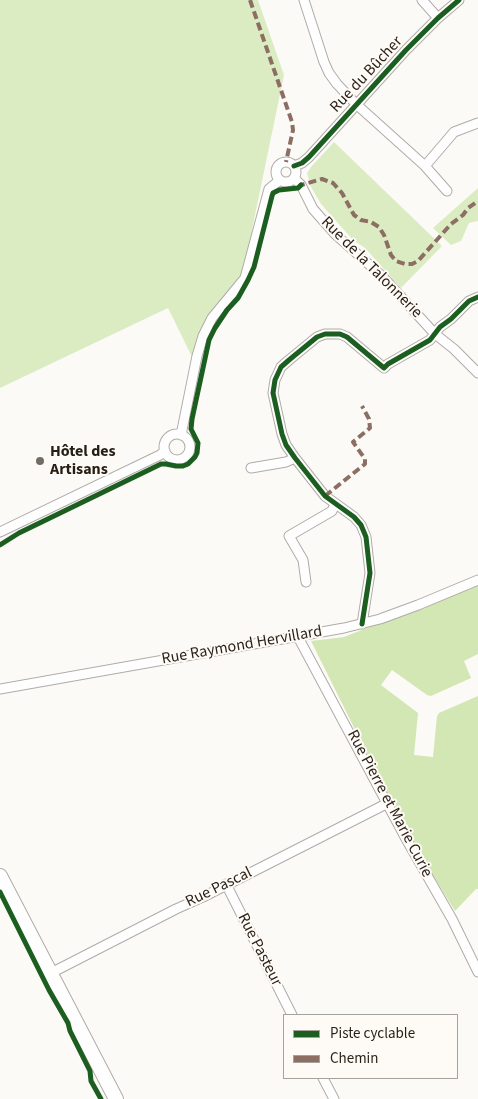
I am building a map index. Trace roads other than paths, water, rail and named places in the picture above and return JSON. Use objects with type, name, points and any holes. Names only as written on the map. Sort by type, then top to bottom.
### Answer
[{"type":"street","points":[[304,0],[324,62],[337,84],[448,190]]},
{"type":"street","points":[[422,0],[438,18]]},
{"type":"street","name":"Rue du Bûcher","points":[[294,166],[308,157],[438,18],[459,0]]},
{"type":"street","points":[[425,166],[454,132],[478,123]]},
{"type":"street","points":[[286,162],[292,164],[296,173],[294,178],[288,182],[280,180],[276,174],[278,166],[286,162]]},
{"type":"street","name":"Rue de la Talonnerie","points":[[294,178],[301,185],[313,209],[336,235],[382,276],[435,334],[454,348],[478,373]]},
{"type":"street","points":[[181,435],[197,356],[203,336],[212,318],[245,278],[270,189],[280,180]]},
{"type":"street","points":[[362,624],[370,572],[366,537],[361,525],[354,517],[324,496],[286,445],[273,394],[276,380],[282,367],[289,360],[317,337],[326,334],[340,334],[347,337],[384,368],[430,340],[440,327],[451,320],[469,301],[478,298]]},
{"type":"street","points":[[176,434],[188,440],[190,445],[184,457],[176,459],[165,451],[165,442],[176,434]]},
{"type":"street","points":[[0,532],[165,451]]},
{"type":"street","points":[[251,468],[286,462],[295,458]]},
{"type":"street","points":[[306,582],[303,560],[289,536],[332,511],[335,504]]},
{"type":"street","name":"Rue Raymond Hervillard","points":[[0,689],[362,624],[418,605],[478,580]]},
{"type":"street","name":"Rue Pierre et Marie Curie","points":[[298,637],[452,919],[478,972]]},
{"type":"street","name":"Rue Pascal","points":[[51,973],[388,803]]},
{"type":"street","points":[[0,876],[116,1099]]},
{"type":"street","name":"Rue Pasteur","points":[[226,884],[291,1014]]},
{"type":"street","points":[[324,1079],[334,1099]]},
{"type":"place","name":"Hôtel des Artisans","points":[[40,461]]}]
